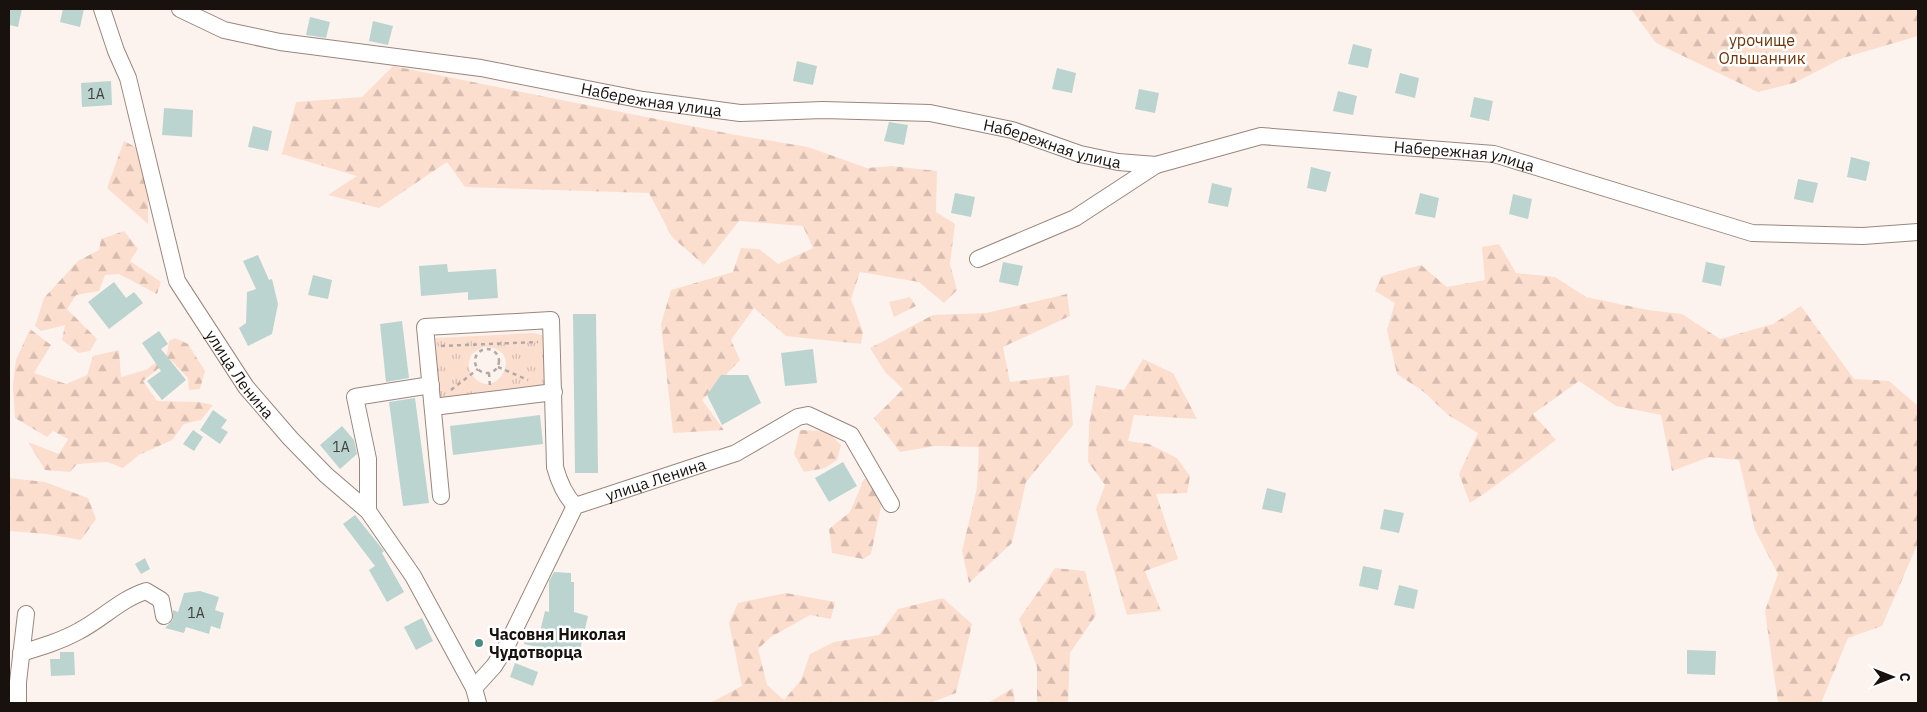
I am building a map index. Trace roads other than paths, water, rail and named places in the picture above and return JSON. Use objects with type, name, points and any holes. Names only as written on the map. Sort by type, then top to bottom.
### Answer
[{"type":"street","name":"улица Ленина","points":[[102,9],[116,51],[128,78],[177,281],[246,387],[290,438],[326,475],[368,511],[413,576],[476,696]]},
{"type":"street","name":"Набережная улица","points":[[180,9],[224,30],[280,42],[481,68],[643,100],[740,112],[823,110],[930,113],[1012,130],[1080,154],[1118,162],[1156,165],[1261,136],[1494,154],[1752,234],[1863,236],[1918,232]]},
{"type":"street","points":[[978,260],[1075,218],[1156,165]]},
{"type":"street","points":[[441,496],[425,327],[551,320],[555,467],[558,481],[575,506]]},
{"type":"street","points":[[368,511],[368,459],[355,397],[431,386]]},
{"type":"street","points":[[433,406],[554,392]]},
{"type":"street","name":"улица Ленина","points":[[476,696],[506,646],[575,506],[736,453],[798,417],[808,415],[851,435],[890,504]]},
{"type":"street","points":[[21,653],[51,644],[80,631],[135,594],[146,591],[161,600],[164,616]]},
{"type":"street","points":[[18,703],[26,614]]},
{"type":"place","name":"Часовня Николая Чудотворца","points":[[479,643]]},
{"type":"park label","name":"урочище Ольшанник","points":[[1762,49]]}]
